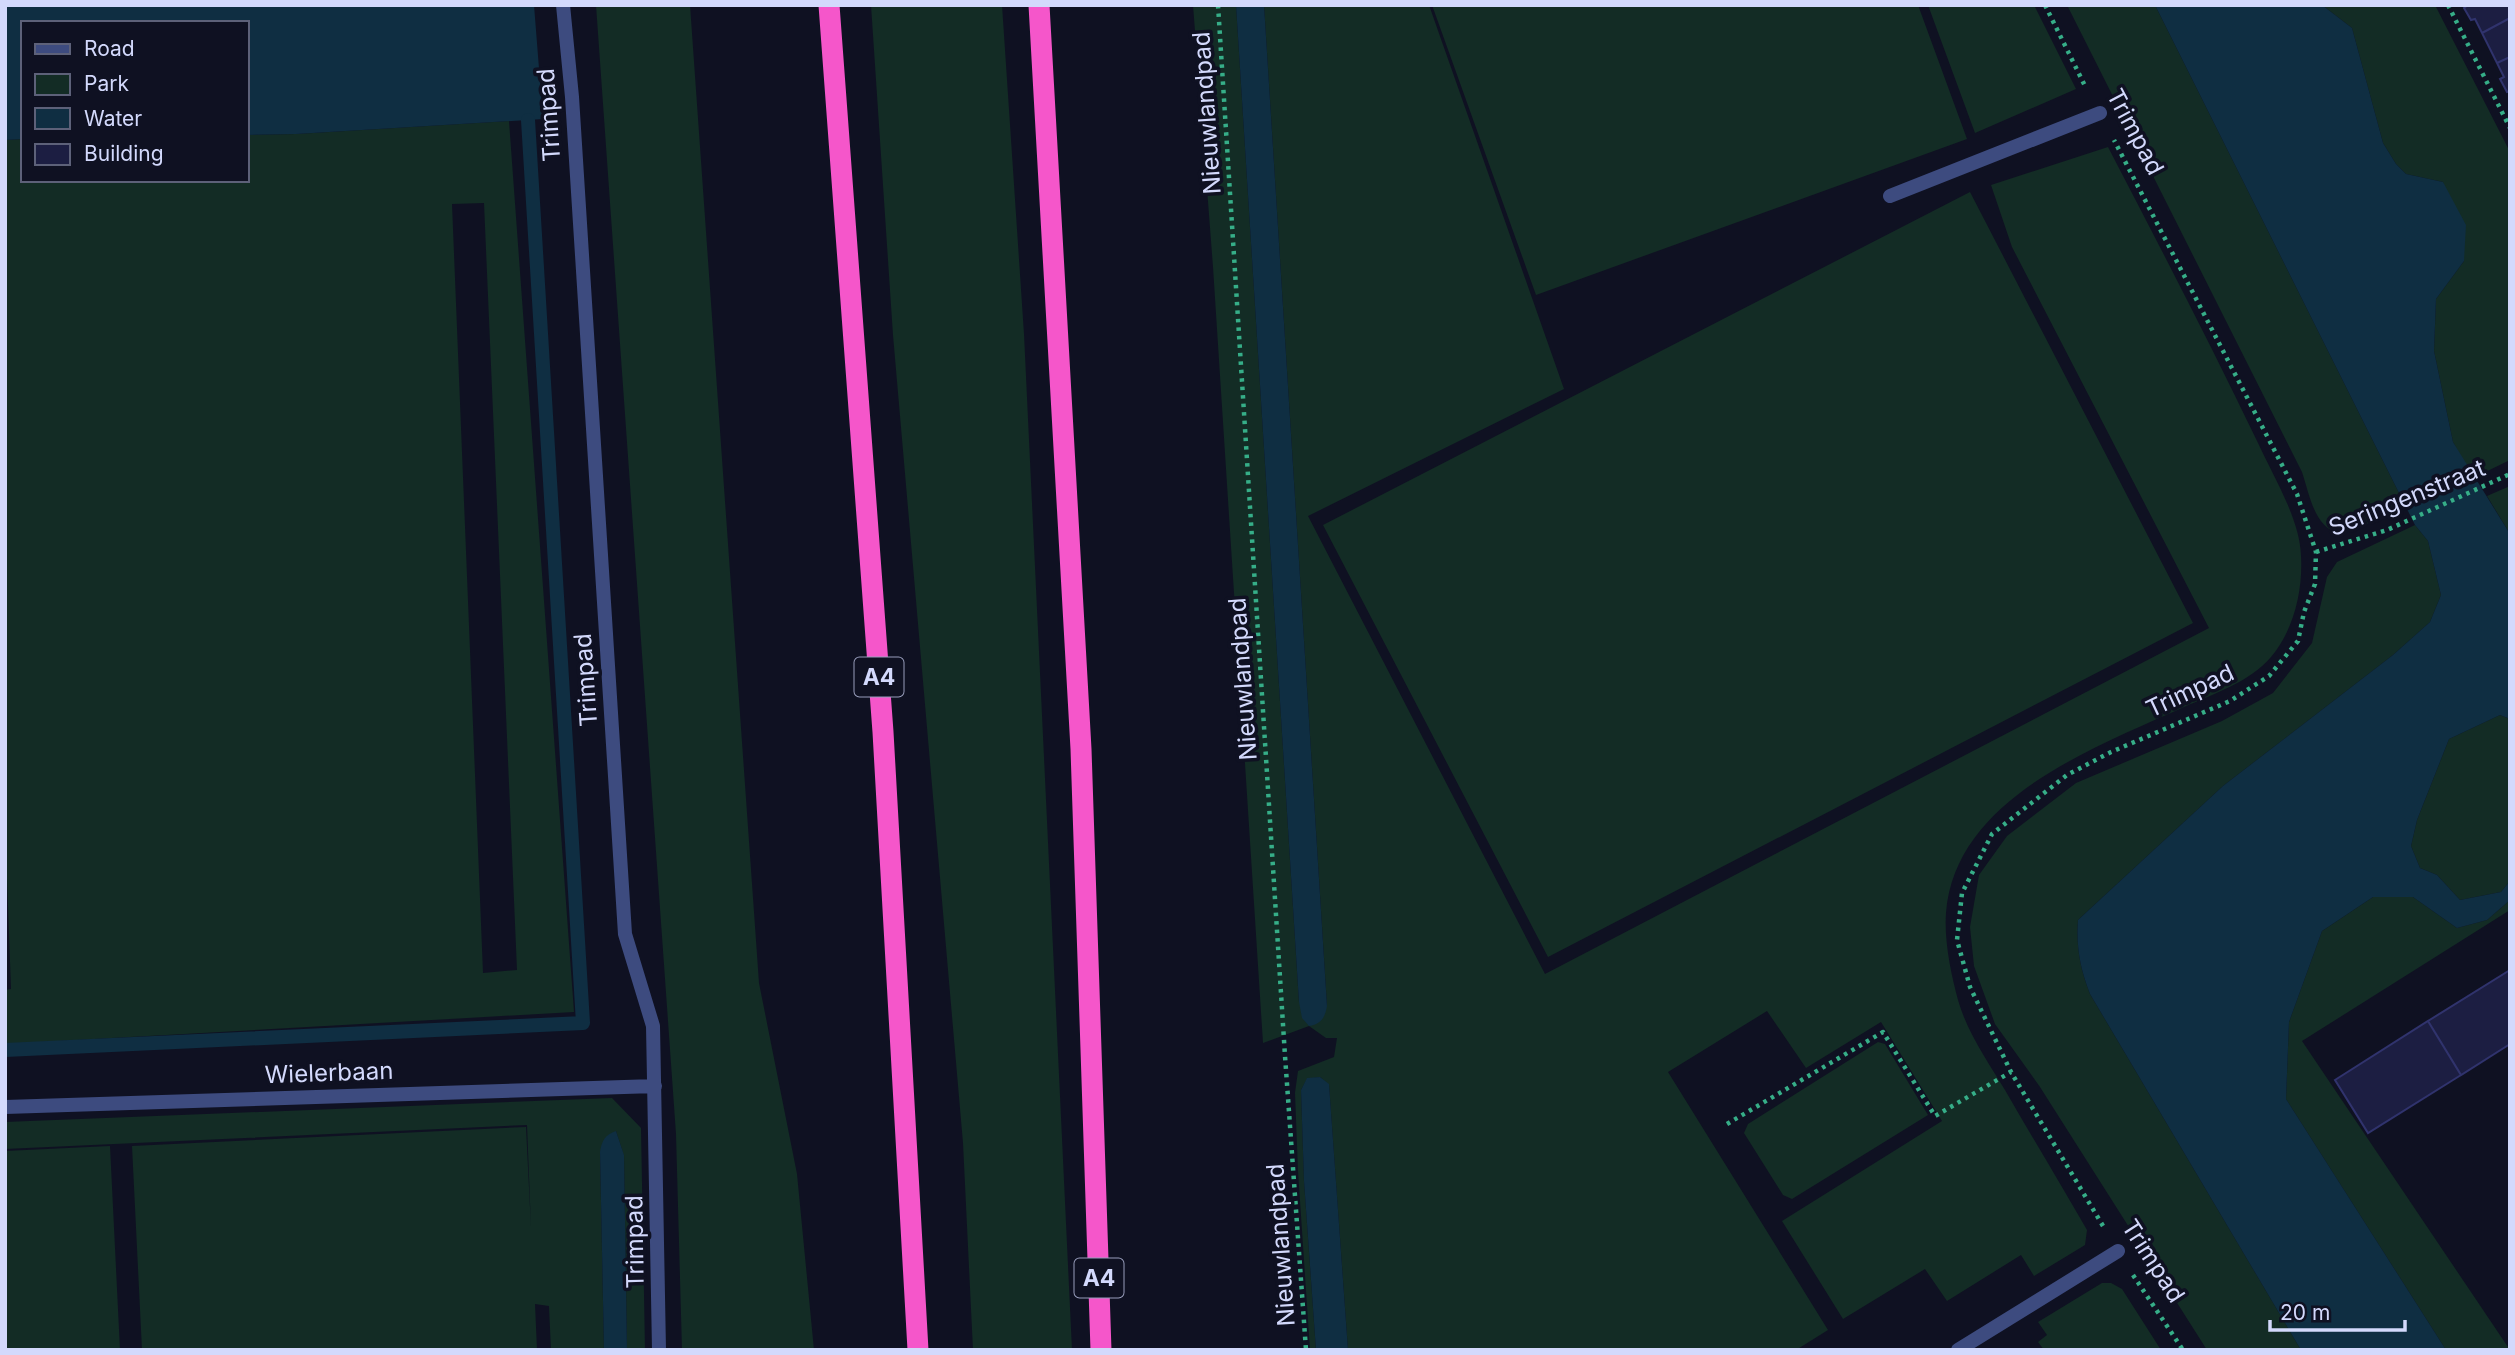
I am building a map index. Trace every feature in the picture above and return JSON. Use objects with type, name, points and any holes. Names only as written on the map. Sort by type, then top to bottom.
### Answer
[{"type":"highway","name":"A4","points":[[829,5],[882,718],[918,1350]]},
{"type":"highway","name":"A4","points":[[1039,5],[1081,749],[1101,1350]]},
{"type":"street","name":"Trimpad","points":[[563,5],[572,97],[625,934],[653,1026],[659,1350]]},
{"type":"street","points":[[1889,196],[2100,113]]},
{"type":"street","name":"Wielerbaan","points":[[5,1107],[655,1086]]},
{"type":"street","points":[[1958,1350],[2118,1251]]},
{"type":"path","name":"Nieuwlandpad","points":[[1218,5],[1306,1350]]},
{"type":"path","name":"Trimpad","points":[[2045,5],[2297,494],[2316,552],[2315,584],[2304,612],[2298,641],[2269,676],[2230,701],[2111,752],[2067,775],[1992,834],[1962,893],[1957,940],[1970,986],[2011,1072],[2118,1251],[2183,1350]]},
{"type":"path","points":[[2448,5],[2510,128]]},
{"type":"path","name":"Seringenstraat","points":[[2316,552],[2387,530],[2510,474]]},
{"type":"path","points":[[1727,1125],[1883,1032],[1935,1116],[2011,1072]]},
{"type":"green space","points":[[596,5],[690,5],[759,983],[797,1174],[814,1350],[682,1350],[676,1134]]},
{"type":"green space","points":[[871,5],[1002,5],[1024,334],[1072,1350],[973,1350],[963,1143],[893,335]]},
{"type":"green space","points":[[1193,5],[1236,5],[1299,1002],[1327,1006],[1264,5],[1429,5],[1564,389],[1308,516],[1545,974],[2209,628],[2012,247],[1991,185],[2108,147],[2285,498],[2296,527],[2301,569],[2298,596],[2286,635],[2271,657],[2253,674],[2110,740],[2035,782],[2002,808],[1974,838],[1955,873],[1946,913],[1946,935],[1962,1012],[1979,1046],[2087,1230],[2085,1245],[2034,1276],[2021,1255],[1947,1301],[1925,1269],[1843,1319],[1782,1221],[1942,1121],[1881,1022],[1806,1068],[1767,1011],[1668,1072],[1828,1330],[1796,1350],[1348,1350],[1329,1085],[1320,1077],[1307,1079],[1301,1090],[1304,1181],[1316,1350],[1310,1350],[1295,1093],[1298,1071],[1334,1057],[1337,1038],[1326,1038],[1309,1026],[1263,1043],[1213,267]]},
{"type":"green space","points":[[1432,5],[1918,5],[1967,139],[1536,295]]},
{"type":"green space","points":[[1928,5],[2034,5],[2076,89],[1975,133]]},
{"type":"green space","points":[[2067,5],[2155,5],[2407,509],[2340,534],[2324,525],[2319,518],[2302,472]]},
{"type":"green space","points":[[2322,5],[2435,5],[2510,152],[2510,460],[2473,478],[2453,442],[2434,351],[2436,299],[2464,261],[2443,182],[2406,174],[2396,164],[2383,143],[2352,28]]},
{"type":"green space","points":[[509,121],[574,1012],[5,1044],[5,990],[11,989],[5,823],[5,140],[21,139],[21,182],[248,182],[248,135]],"holes":[[[484,203],[517,970],[483,973],[452,204]]]},
{"type":"green space","points":[[1970,192],[2193,623],[1548,957],[1323,525]]},
{"type":"green space","points":[[2510,486],[2510,534],[2487,496]]},
{"type":"green space","points":[[2415,525],[2428,541],[2441,595],[2430,622],[2393,655],[2223,786],[2078,920],[2080,957],[2090,994],[2301,1350],[2207,1350],[2040,1087],[1995,1024],[1974,966],[1970,927],[1979,875],[2007,836],[2076,783],[2222,721],[2273,693],[2312,643],[2327,577],[2337,562]]},
{"type":"green space","points":[[2500,715],[2510,719],[2510,881],[2501,892],[2460,900],[2437,875],[2420,868],[2411,846],[2417,820],[2449,739]]},
{"type":"green space","points":[[2373,897],[2413,897],[2457,928],[2487,920],[2510,900],[2510,910],[2302,1041],[2510,1350],[2446,1350],[2286,1099],[2289,1022],[2322,931]]},
{"type":"green space","points":[[1878,1042],[1885,1044],[1928,1115],[1792,1199],[1783,1195],[1744,1133],[1748,1124]]},
{"type":"green space","points":[[612,1098],[641,1128],[645,1350],[627,1350],[624,1156],[616,1131],[600,1152],[604,1350],[551,1350],[549,1306],[535,1304],[537,1350],[142,1350],[132,1146],[526,1127],[531,1228],[527,1125],[5,1149],[5,1122]]},
{"type":"green space","points":[[110,1146],[120,1350],[5,1350],[5,1151]]},
{"type":"green space","points":[[2102,1283],[2111,1283],[2122,1289],[2161,1350],[2044,1350],[2038,1342],[2047,1335],[2038,1322]]},
{"type":"water","points":[[5,5],[534,5],[543,119],[248,135],[248,21],[21,21],[21,139],[5,140]]},
{"type":"water","points":[[1236,5],[1264,5],[1327,1006],[1322,1020],[1309,1026],[1302,1018],[1299,1002]]},
{"type":"water","points":[[2155,5],[2322,5],[2352,28],[2383,143],[2396,164],[2406,174],[2443,182],[2466,225],[2464,261],[2436,299],[2434,351],[2453,442],[2510,534],[2510,719],[2500,715],[2449,739],[2417,820],[2411,846],[2420,868],[2437,875],[2460,900],[2501,892],[2510,881],[2510,900],[2487,920],[2457,928],[2413,897],[2373,897],[2322,931],[2289,1022],[2286,1099],[2446,1350],[2301,1350],[2090,994],[2081,966],[2078,920],[2223,786],[2393,655],[2430,622],[2441,595],[2428,541],[2415,525]]},
{"type":"water","points":[[1320,1077],[1329,1084],[1348,1350],[1316,1350],[1304,1181],[1301,1090],[1307,1078]]},
{"type":"water","points":[[616,1131],[624,1155],[627,1350],[604,1350],[600,1152],[605,1138]]},
{"type":"building","points":[[2468,5],[2510,5],[2510,18],[2482,33],[2475,19],[2471,20],[2464,8]]},
{"type":"building","points":[[2510,18],[2510,57],[2497,63],[2482,33]]},
{"type":"building","points":[[2510,57],[2510,91],[2507,92],[2500,79],[2504,77],[2497,63]]},
{"type":"building","points":[[2510,970],[2510,1044],[2461,1075],[2428,1021]]},
{"type":"building","points":[[2428,1021],[2461,1075],[2368,1133],[2335,1080]]},
{"type":"waterway","points":[[5,1050],[583,1023],[528,120]]}]
